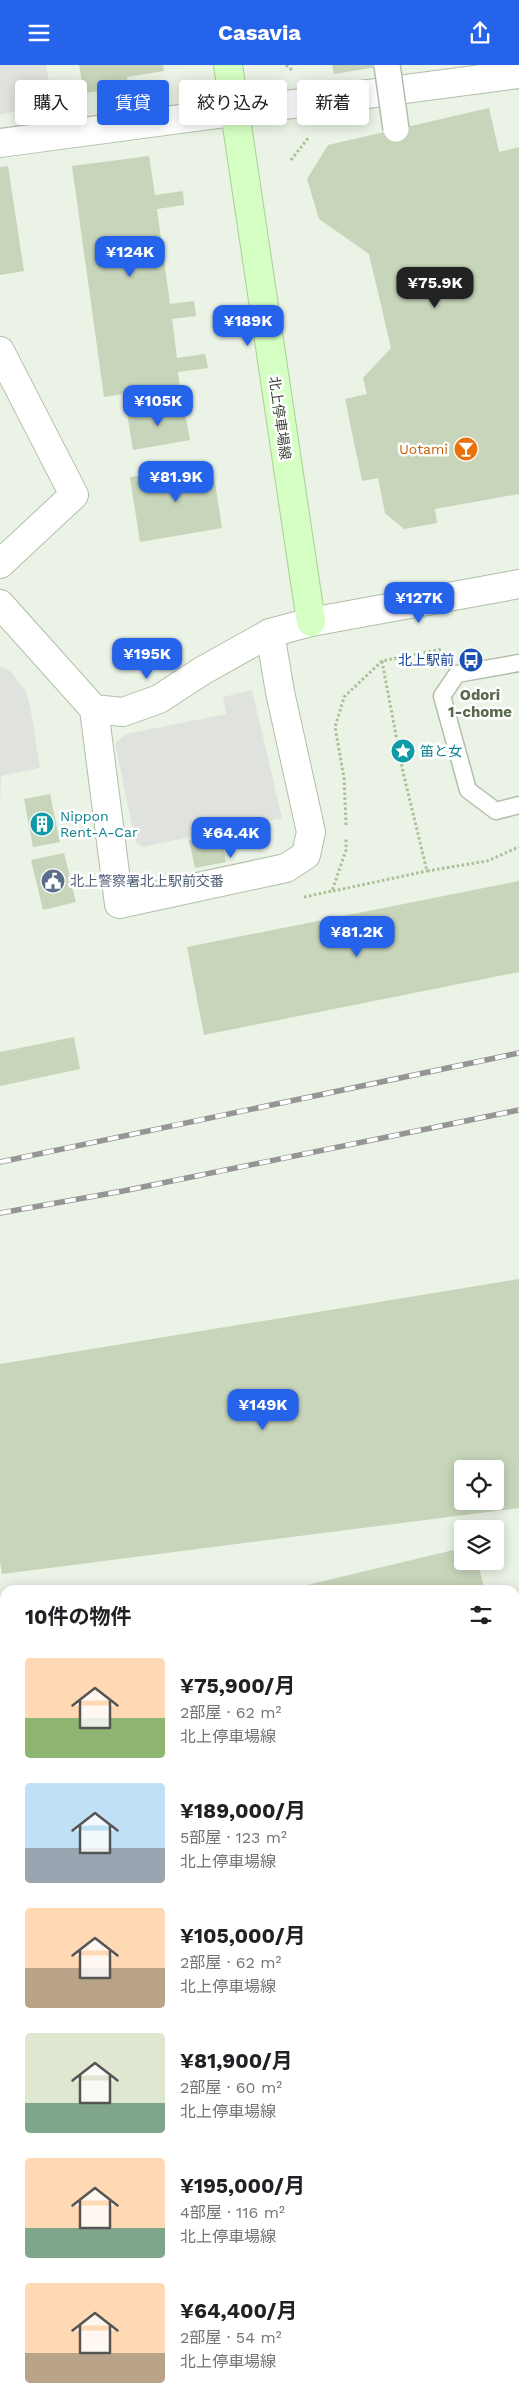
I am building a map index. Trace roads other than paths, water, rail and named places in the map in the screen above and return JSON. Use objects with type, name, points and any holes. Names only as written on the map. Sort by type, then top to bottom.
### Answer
[{"type":"main road","name":"北上停車場線","points":[[228,65],[230,80]]},
{"type":"main road","name":"北上停車場線","points":[[237,125],[311,622]]},
{"type":"street","points":[[387,65],[396,129]]},
{"type":"street","points":[[287,105],[519,74]]},
{"type":"street","points":[[0,143],[179,119]]},
{"type":"street","points":[[0,351],[74,495],[0,564]]},
{"type":"street","points":[[94,709],[123,712],[159,699],[202,671],[270,633],[311,622],[519,584]]},
{"type":"street","points":[[0,604],[94,709],[120,904],[286,868],[306,855],[311,832],[280,692],[270,633]]},
{"type":"lane","points":[[519,663],[457,674],[442,696],[468,790],[496,811],[519,805]]},
{"type":"railway","points":[[0,1162],[519,1053]]},
{"type":"railway","points":[[0,1213],[123,1191],[519,1110]]},
{"type":"place","name":"Uotami","points":[[466,449]]},
{"type":"place","name":"北上駅前","points":[[471,660]]},
{"type":"place","name":"笛と女","points":[[403,751]]},
{"type":"place","name":"Nippon Rent-A-Car","points":[[42,824]]},
{"type":"place","name":"北上警察署北上駅前交番","points":[[53,881]]},
{"type":"district","name":"Odori 1-chome","points":[[480,704]]}]
